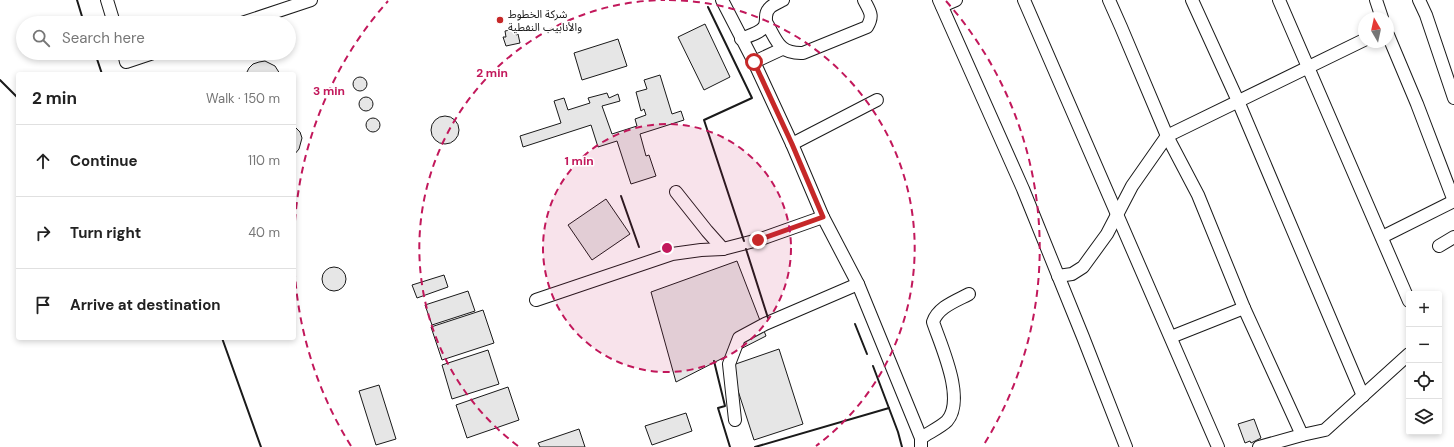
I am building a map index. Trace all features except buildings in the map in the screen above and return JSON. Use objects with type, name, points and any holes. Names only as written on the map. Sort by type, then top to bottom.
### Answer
[{"type":"street","points":[[107,0],[112,16]]},
{"type":"street","points":[[263,16],[311,0]]},
{"type":"street","points":[[722,0],[754,62],[792,144],[823,217],[858,284],[921,442],[947,421],[955,403],[953,380],[933,322],[936,314],[969,294]]},
{"type":"street","points":[[783,0],[770,6],[766,13],[766,22],[782,49],[792,54],[803,53],[867,27],[871,21],[871,15],[864,0]]},
{"type":"street","points":[[956,0],[940,3],[1024,189],[1126,447]]},
{"type":"street","points":[[1024,0],[1218,447]]},
{"type":"street","points":[[1109,0],[1167,136],[1198,195],[1244,308],[1302,435]]},
{"type":"street","points":[[1192,0],[1238,101],[1363,396]]},
{"type":"street","points":[[1279,0],[1406,294]]},
{"type":"street","points":[[1376,0],[1380,12]]},
{"type":"street","points":[[1419,0],[1426,15],[1454,98]]},
{"type":"street","points":[[741,39],[762,28],[766,22]]},
{"type":"street","points":[[1058,276],[1072,274],[1083,268],[1107,234],[1132,186],[1167,136],[1358,43]]},
{"type":"street","points":[[1382,237],[1454,201],[1417,104],[1393,48]]},
{"type":"street","points":[[754,62],[782,49]]},
{"type":"street","points":[[792,144],[877,100]]},
{"type":"street","points":[[676,192],[707,231],[724,249]]},
{"type":"street","points":[[536,300],[672,254],[724,249],[758,240],[823,217]]},
{"type":"street","points":[[1439,246],[1454,237]]},
{"type":"street","points":[[735,420],[729,364],[739,338],[765,324],[858,284]]},
{"type":"street","points":[[1171,337],[1244,308]]},
{"type":"street","points":[[1259,447],[1325,430],[1406,357]]},
{"type":"wall","points":[[77,0],[82,16]]},
{"type":"wall","points":[[708,7],[752,98],[704,120],[744,241]]},
{"type":"wall","points":[[97,60],[101,72]]},
{"type":"wall","points":[[0,80],[16,96]]},
{"type":"wall","points":[[621,196],[639,247]]},
{"type":"wall","points":[[746,249],[768,318]]},
{"type":"wall","points":[[855,324],[867,354]]},
{"type":"wall","points":[[223,340],[261,447]]},
{"type":"wall","points":[[714,361],[725,406],[718,408],[730,447]]},
{"type":"wall","points":[[873,366],[898,432],[902,447]]},
{"type":"wall","points":[[755,447],[889,408]]},
{"type":"place","name":"شركة الخطوط والأنابيب النفطية","points":[[500,20]]},
{"type":"route","points":[[754,62],[792,144],[823,217],[758,240]]}]
